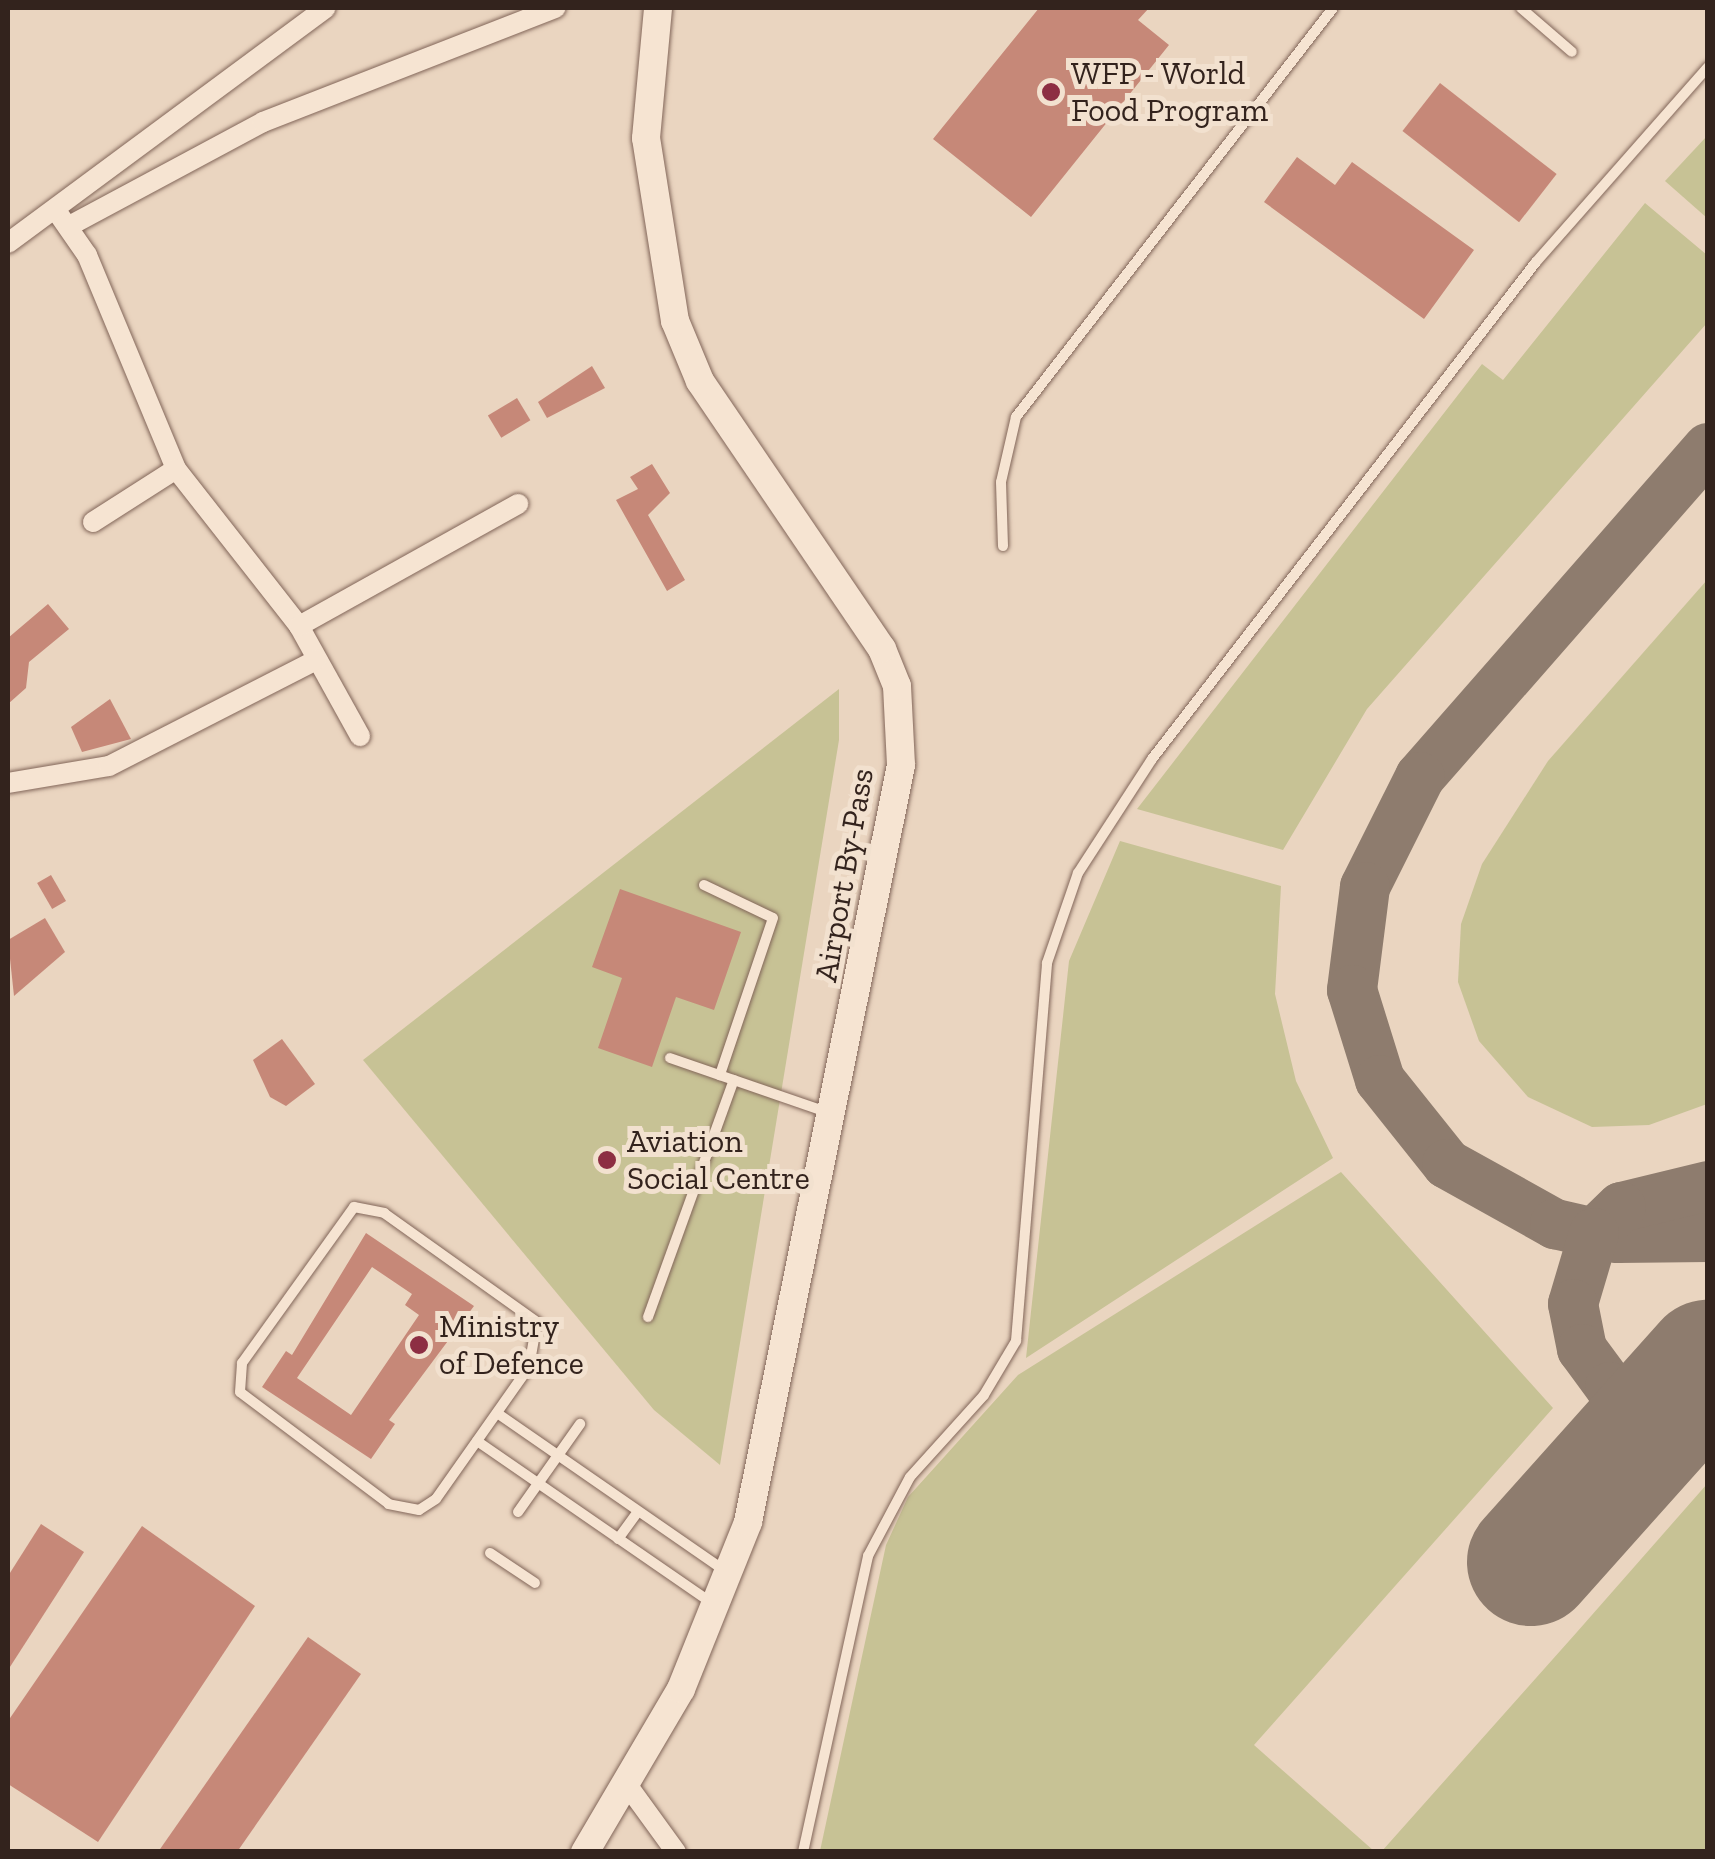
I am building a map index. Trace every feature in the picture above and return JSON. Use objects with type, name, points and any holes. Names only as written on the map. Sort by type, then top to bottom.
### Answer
[{"type":"main road","name":"Airport By-Pass","points":[[606,1852],[628,1786],[715,1605],[758,1481],[896,804],[897,686],[854,599],[700,380],[675,321],[646,138],[658,8]]},
{"type":"main road","name":"Airport By-Pass","points":[[585,1852],[628,1786]]},
{"type":"street","points":[[8,243],[326,8]]},
{"type":"street","points":[[71,225],[263,122],[556,8]]},
{"type":"street","points":[[54,209],[71,225],[176,469],[299,626],[360,736]]},
{"type":"street","points":[[93,522],[176,469]]},
{"type":"street","points":[[299,626],[518,504]]},
{"type":"street","points":[[8,783],[109,766],[316,660]]},
{"type":"street","points":[[628,1786],[676,1852]]},
{"type":"lane","points":[[1003,546],[1001,482],[1016,417],[1333,8]]},
{"type":"lane","points":[[1521,8],[1572,52]]},
{"type":"lane","points":[[803,1852],[868,1556],[910,1477],[984,1395],[1016,1341],[1047,963],[1078,873],[1152,760],[1536,262],[1708,67]]},
{"type":"lane","points":[[704,884],[772,918],[720,1075]]},
{"type":"lane","points":[[670,1058],[832,1113]]},
{"type":"lane","points":[[648,1316],[734,1080]]},
{"type":"lane","points":[[346,1212],[384,1213],[530,1312],[540,1334],[534,1357],[497,1413],[436,1499],[409,1509],[389,1504],[244,1399],[242,1362],[346,1212]]},
{"type":"lane","points":[[497,1413],[728,1572]]},
{"type":"lane","points":[[518,1512],[580,1424]]},
{"type":"lane","points":[[476,1441],[715,1605]]},
{"type":"lane","points":[[618,1539],[638,1510]]},
{"type":"lane","points":[[490,1553],[536,1583]]},
{"type":"shaded area","points":[[1707,136],[1707,218],[1665,181]]},
{"type":"shaded area","points":[[1645,203],[1707,255],[1707,323],[1367,709],[1283,850],[1137,809],[1482,364],[1503,380]]},
{"type":"shaded area","points":[[1707,580],[1707,1104],[1649,1125],[1592,1127],[1528,1097],[1479,1041],[1458,982],[1461,924],[1482,864],[1548,761]]},
{"type":"shaded area","name":"Aviation Social Centre","points":[[839,689],[839,740],[720,1465],[654,1410],[363,1060]]},
{"type":"shaded area","points":[[1120,841],[1281,886],[1275,994],[1296,1081],[1333,1158],[1026,1358],[1069,961]]},
{"type":"shaded area","points":[[1341,1172],[1553,1408],[1254,1745],[1374,1851],[820,1851],[886,1545],[908,1497],[1018,1375]]},
{"type":"shaded area","points":[[1707,1484],[1707,1851],[1382,1851],[1577,1632]]},
{"type":"building","name":"WFP - World Food Program","points":[[1039,8],[1149,8],[1138,20],[1169,45],[1031,217],[933,139]]},
{"type":"building","points":[[1440,83],[1557,174],[1519,222],[1402,131]]},
{"type":"building","points":[[1297,157],[1335,185],[1352,162],[1474,250],[1424,319],[1264,202]]},
{"type":"building","points":[[592,366],[605,388],[547,418],[538,402]]},
{"type":"building","points":[[517,398],[530,420],[501,438],[488,416]]},
{"type":"building","points":[[652,464],[670,493],[648,515],[685,580],[667,591],[616,500],[638,489],[630,477]]},
{"type":"building","points":[[48,604],[69,629],[29,662],[26,688],[8,704],[8,638]]},
{"type":"building","points":[[110,699],[131,739],[82,752],[71,727]]},
{"type":"building","points":[[51,875],[66,901],[52,909],[37,883]]},
{"type":"building","points":[[620,889],[741,932],[714,1010],[676,997],[652,1067],[598,1048],[622,978],[592,967]]},
{"type":"building","points":[[45,918],[65,952],[14,996],[8,940]]},
{"type":"building","points":[[282,1039],[315,1084],[286,1106],[270,1097],[253,1060]]},
{"type":"building","name":"Ministry of Defence","points":[[366,1233],[474,1306],[389,1420],[395,1424],[371,1459],[262,1387],[286,1351],[292,1355]],"holes":[[[372,1267],[412,1294],[405,1305],[419,1315],[351,1415],[297,1378]]]},
{"type":"building","points":[[41,1524],[84,1552],[8,1670],[8,1576]]},
{"type":"building","points":[[142,1526],[255,1606],[98,1842],[8,1784],[8,1721]]},
{"type":"building","points":[[308,1637],[361,1674],[237,1852],[158,1852]]},
{"type":"taxiway","points":[[1708,448],[1420,777],[1365,887],[1352,990],[1380,1080],[1447,1164],[1555,1224],[1617,1238],[1708,1237]]},
{"type":"taxiway","points":[[1708,1186],[1621,1207],[1594,1233],[1573,1304],[1582,1349],[1610,1387],[1666,1411],[1708,1414]]},
{"type":"runway","points":[[1531,1562],[1708,1364]]},
{"type":"place","name":"WFP - World Food Program","points":[[1051,92]]},
{"type":"place","name":"Aviation Social Centre","points":[[607,1160]]},
{"type":"place","name":"Ministry of Defence","points":[[419,1345]]}]
